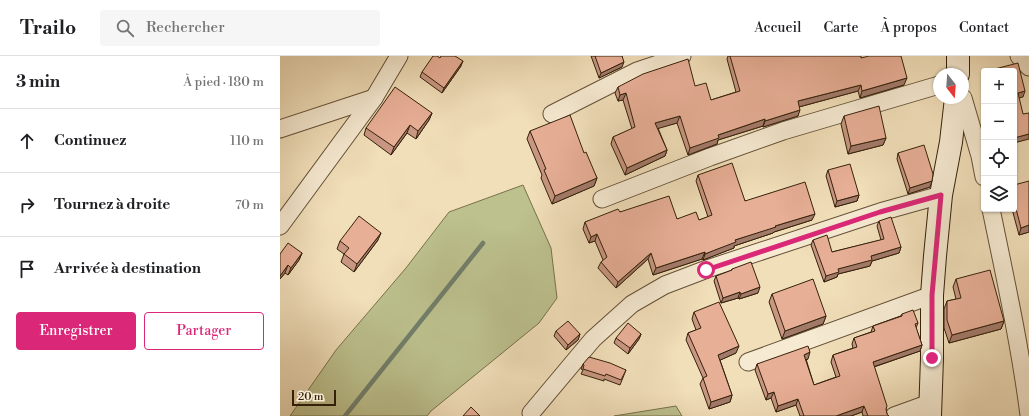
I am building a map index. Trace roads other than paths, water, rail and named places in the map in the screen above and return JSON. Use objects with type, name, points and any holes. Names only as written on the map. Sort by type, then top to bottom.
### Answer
[{"type":"street","points":[[280,226],[374,98],[399,56]]},
{"type":"street","points":[[552,114],[637,71],[682,56]]},
{"type":"street","points":[[958,56],[958,68]]},
{"type":"street","points":[[1018,56],[1029,67]]},
{"type":"street","points":[[602,199],[710,157],[783,131],[933,87]]},
{"type":"street","points":[[280,129],[374,98]]},
{"type":"street","points":[[894,416],[930,410],[932,295],[941,195],[951,142],[955,104]]},
{"type":"street","points":[[965,104],[980,156],[984,176]]},
{"type":"street","points":[[530,413],[593,339],[632,304],[664,285],[865,217],[941,195]]},
{"type":"street","points":[[991,212],[1023,332],[1025,383],[1029,415]]},
{"type":"street","points":[[748,362],[932,295]]},
{"type":"waterway","points":[[345,416],[483,243]]}]
